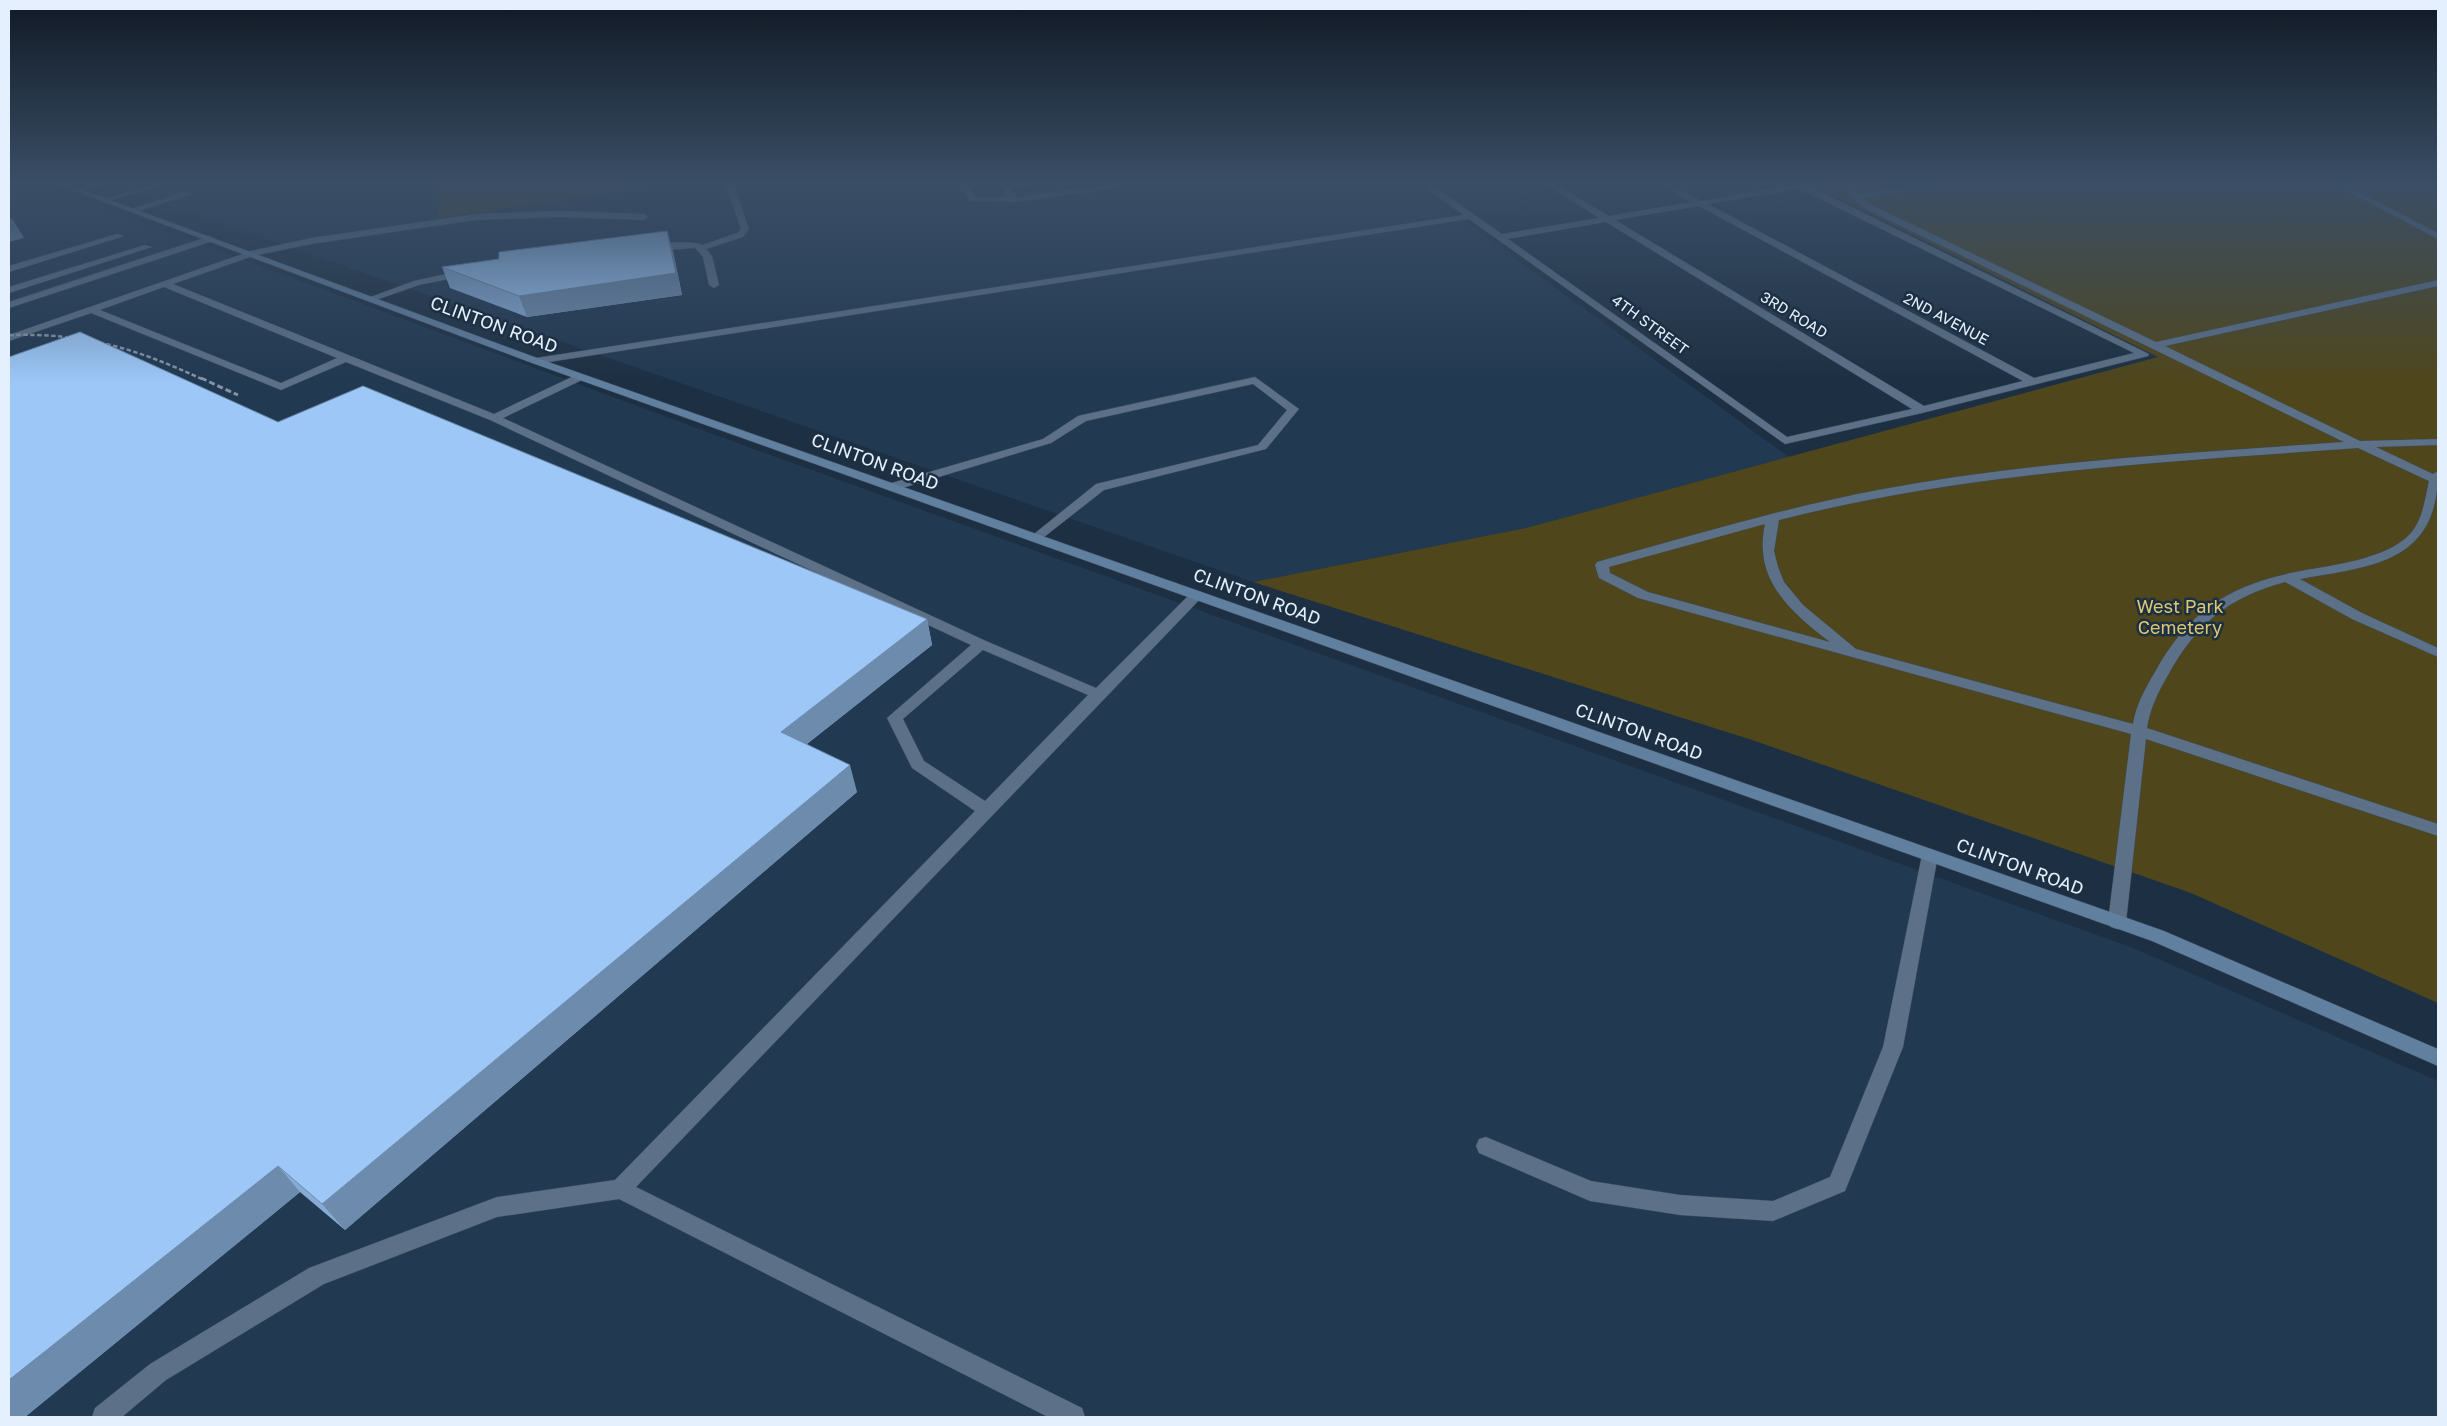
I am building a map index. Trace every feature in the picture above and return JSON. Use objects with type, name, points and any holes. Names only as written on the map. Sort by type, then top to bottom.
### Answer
[{"type":"street","points":[[9,269],[74,250]]},
{"type":"street","points":[[9,290],[140,250]]},
{"type":"street","points":[[9,305],[178,250]]},
{"type":"street","name":"CLINTON ROAD","points":[[238,250],[580,377],[2158,936],[2438,1058]]},
{"type":"street","points":[[9,338],[250,254],[271,250]]},
{"type":"street","points":[[702,250],[707,256],[714,285]]},
{"type":"street","points":[[536,361],[1255,250]]},
{"type":"street","name":"4TH STREET","points":[[1519,250],[1785,441],[1922,410]]},
{"type":"street","name":"3RD ROAD","points":[[1659,250],[1922,410]]},
{"type":"street","name":"2ND AVENUE","points":[[1785,250],[2031,382]]},
{"type":"street","points":[[1922,410],[2144,354],[1931,250]]},
{"type":"street","points":[[1958,250],[2360,444],[2437,477],[2425,518],[2415,536],[2393,552],[2359,564],[2286,578],[2254,587],[2214,606],[2190,628],[2174,652],[2142,709],[2118,922]]},
{"type":"street","points":[[370,299],[417,283],[479,271]]},
{"type":"street","points":[[164,284],[348,357],[494,418],[981,644],[1098,694]]},
{"type":"street","points":[[2157,346],[2438,284]]},
{"type":"street","points":[[92,310],[281,387],[348,357]]},
{"type":"street","points":[[494,418],[580,377]]},
{"type":"street","points":[[892,488],[1047,441],[1082,418],[1255,380],[1294,409],[1262,446],[1100,487],[1035,538]]},
{"type":"street","points":[[2438,442],[2360,444],[2114,462],[1917,487],[1773,517],[1602,565],[1604,575],[1643,595],[2140,731],[2438,830]]},
{"type":"street","points":[[1773,517],[1768,551],[1776,581],[1805,615],[1855,654]]},
{"type":"street","points":[[2286,578],[2357,616],[2438,653]]},
{"type":"street","points":[[620,1189],[1196,595]]},
{"type":"street","points":[[981,644],[896,718],[918,764],[986,810]]},
{"type":"street","points":[[1486,1146],[1590,1191],[1680,1205],[1773,1211],[1838,1184],[1893,1047],[1930,855]]},
{"type":"street","points":[[104,1417],[158,1372],[317,1276],[497,1206],[620,1189],[1073,1417]]},
{"type":"shaded area","points":[[9,250],[215,250],[718,436],[2133,948],[2438,1081],[2438,1417],[9,1417]]},
{"type":"shaded area","points":[[296,250],[1503,250],[1789,457],[1526,528],[1253,582]]},
{"type":"green space","name":"West Park Cemetery","points":[[1942,250],[2438,250],[2438,1003],[2191,893],[1752,740],[1253,582],[1526,528],[2158,357]]},
{"type":"building","points":[[519,250],[671,250],[676,273],[519,296],[442,267],[499,259],[499,252]]},
{"type":"building","points":[[80,332],[278,422],[363,386],[927,619],[781,732],[850,765],[322,1204],[278,1166],[9,1380],[9,357]]},
{"type":"railway","points":[[9,335],[62,337],[110,345],[155,359],[204,380]]},
{"type":"railway","points":[[201,378],[238,395]]}]
